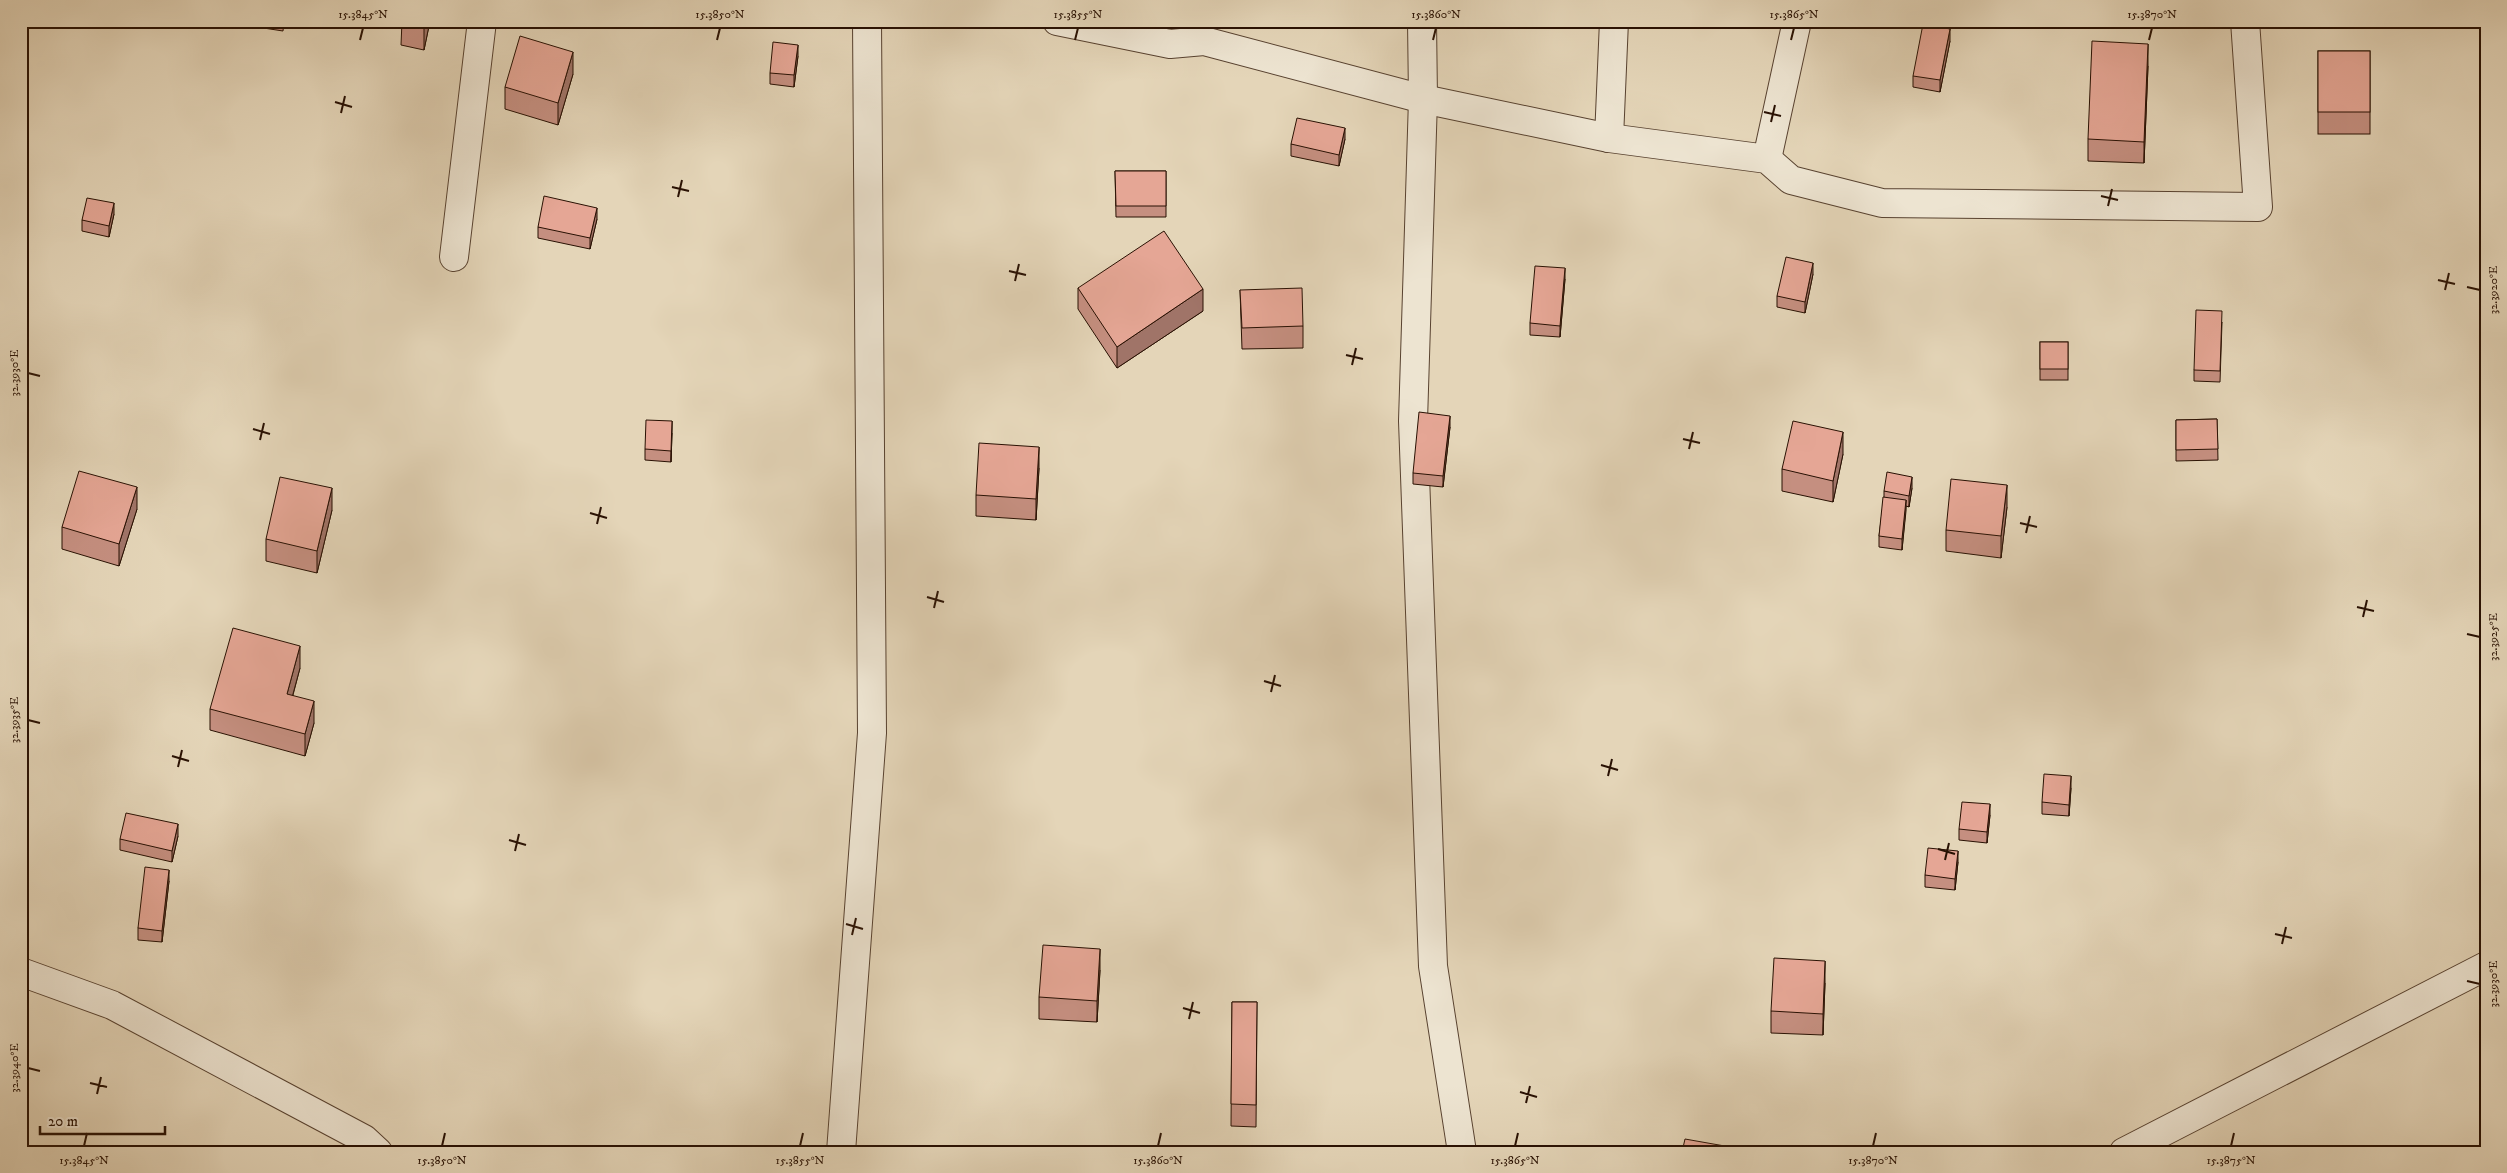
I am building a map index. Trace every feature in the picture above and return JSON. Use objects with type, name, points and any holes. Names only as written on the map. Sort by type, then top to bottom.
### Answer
[{"type":"street","points":[[454,257],[482,21]]},
{"type":"street","points":[[841,1152],[872,733],[867,21]]},
{"type":"street","points":[[1057,21],[1170,44],[1206,31],[1423,99],[1609,138],[1767,159],[1791,180],[1882,203],[2258,207],[2245,21]]},
{"type":"street","points":[[1422,21],[1423,99],[1413,421],[1427,817],[1433,966],[1462,1152]]},
{"type":"street","points":[[1609,138],[1614,21]]},
{"type":"street","points":[[1767,159],[1797,21]]},
{"type":"street","points":[[2124,1152],[2486,966]]},
{"type":"street","points":[[21,972],[112,1005],[364,1139],[378,1152]]},
{"type":"building","points":[[402,21],[426,21],[424,28],[401,23]]},
{"type":"building","points":[[1923,24],[1950,29],[1940,80],[1913,76]]},
{"type":"building","points":[[520,36],[573,52],[558,103],[505,87]]},
{"type":"building","points":[[2092,41],[2148,44],[2144,142],[2088,139]]},
{"type":"building","points":[[773,42],[798,45],[794,75],[770,73]]},
{"type":"building","points":[[2318,51],[2370,51],[2370,112],[2318,112]]},
{"type":"building","points":[[1297,118],[1345,128],[1339,155],[1291,144]]},
{"type":"building","points":[[1115,171],[1166,171],[1166,206],[1116,206]]},
{"type":"building","points":[[544,196],[597,208],[590,238],[538,227]]},
{"type":"building","points":[[87,198],[114,203],[109,226],[82,220]]},
{"type":"building","points":[[1164,231],[1203,289],[1117,347],[1078,288]]},
{"type":"building","points":[[1786,257],[1813,263],[1805,302],[1777,296]]},
{"type":"building","points":[[1535,266],[1565,268],[1560,326],[1530,323]]},
{"type":"building","points":[[1302,288],[1303,326],[1242,328],[1240,290]]},
{"type":"building","points":[[2196,310],[2222,311],[2220,371],[2194,370]]},
{"type":"building","points":[[2040,342],[2068,342],[2068,369],[2040,369]]},
{"type":"building","points":[[1419,412],[1450,416],[1443,476],[1413,473]]},
{"type":"building","points":[[2217,419],[2218,449],[2176,450],[2176,420]]},
{"type":"building","points":[[646,420],[672,421],[671,451],[645,449]]},
{"type":"building","points":[[1793,421],[1843,432],[1833,481],[1782,469]]},
{"type":"building","points":[[979,443],[1039,447],[1036,499],[976,495]]},
{"type":"building","points":[[79,471],[137,487],[119,544],[62,527]]},
{"type":"building","points":[[1887,472],[1912,477],[1909,496],[1884,491]]},
{"type":"building","points":[[280,477],[332,488],[317,551],[266,539]]},
{"type":"building","points":[[1951,479],[2007,485],[2001,536],[1946,530]]},
{"type":"building","points":[[1883,497],[1906,500],[1902,539],[1879,536]]},
{"type":"building","points":[[233,628],[300,646],[287,694],[314,701],[305,734],[210,709]]},
{"type":"building","points":[[2044,774],[2071,776],[2069,805],[2042,802]]},
{"type":"building","points":[[1962,802],[1990,804],[1987,832],[1959,829]]},
{"type":"building","points":[[126,813],[178,824],[172,851],[120,839]]},
{"type":"building","points":[[1928,848],[1958,851],[1955,879],[1925,875]]},
{"type":"building","points":[[145,867],[169,870],[162,931],[138,928]]},
{"type":"building","points":[[1043,945],[1100,949],[1097,1001],[1039,997]]},
{"type":"building","points":[[1774,958],[1825,961],[1823,1014],[1771,1011]]},
{"type":"building","points":[[1232,1002],[1257,1002],[1256,1105],[1231,1104]]},
{"type":"building","points":[[1685,1139],[1736,1148],[1735,1152],[1682,1152]]}]
